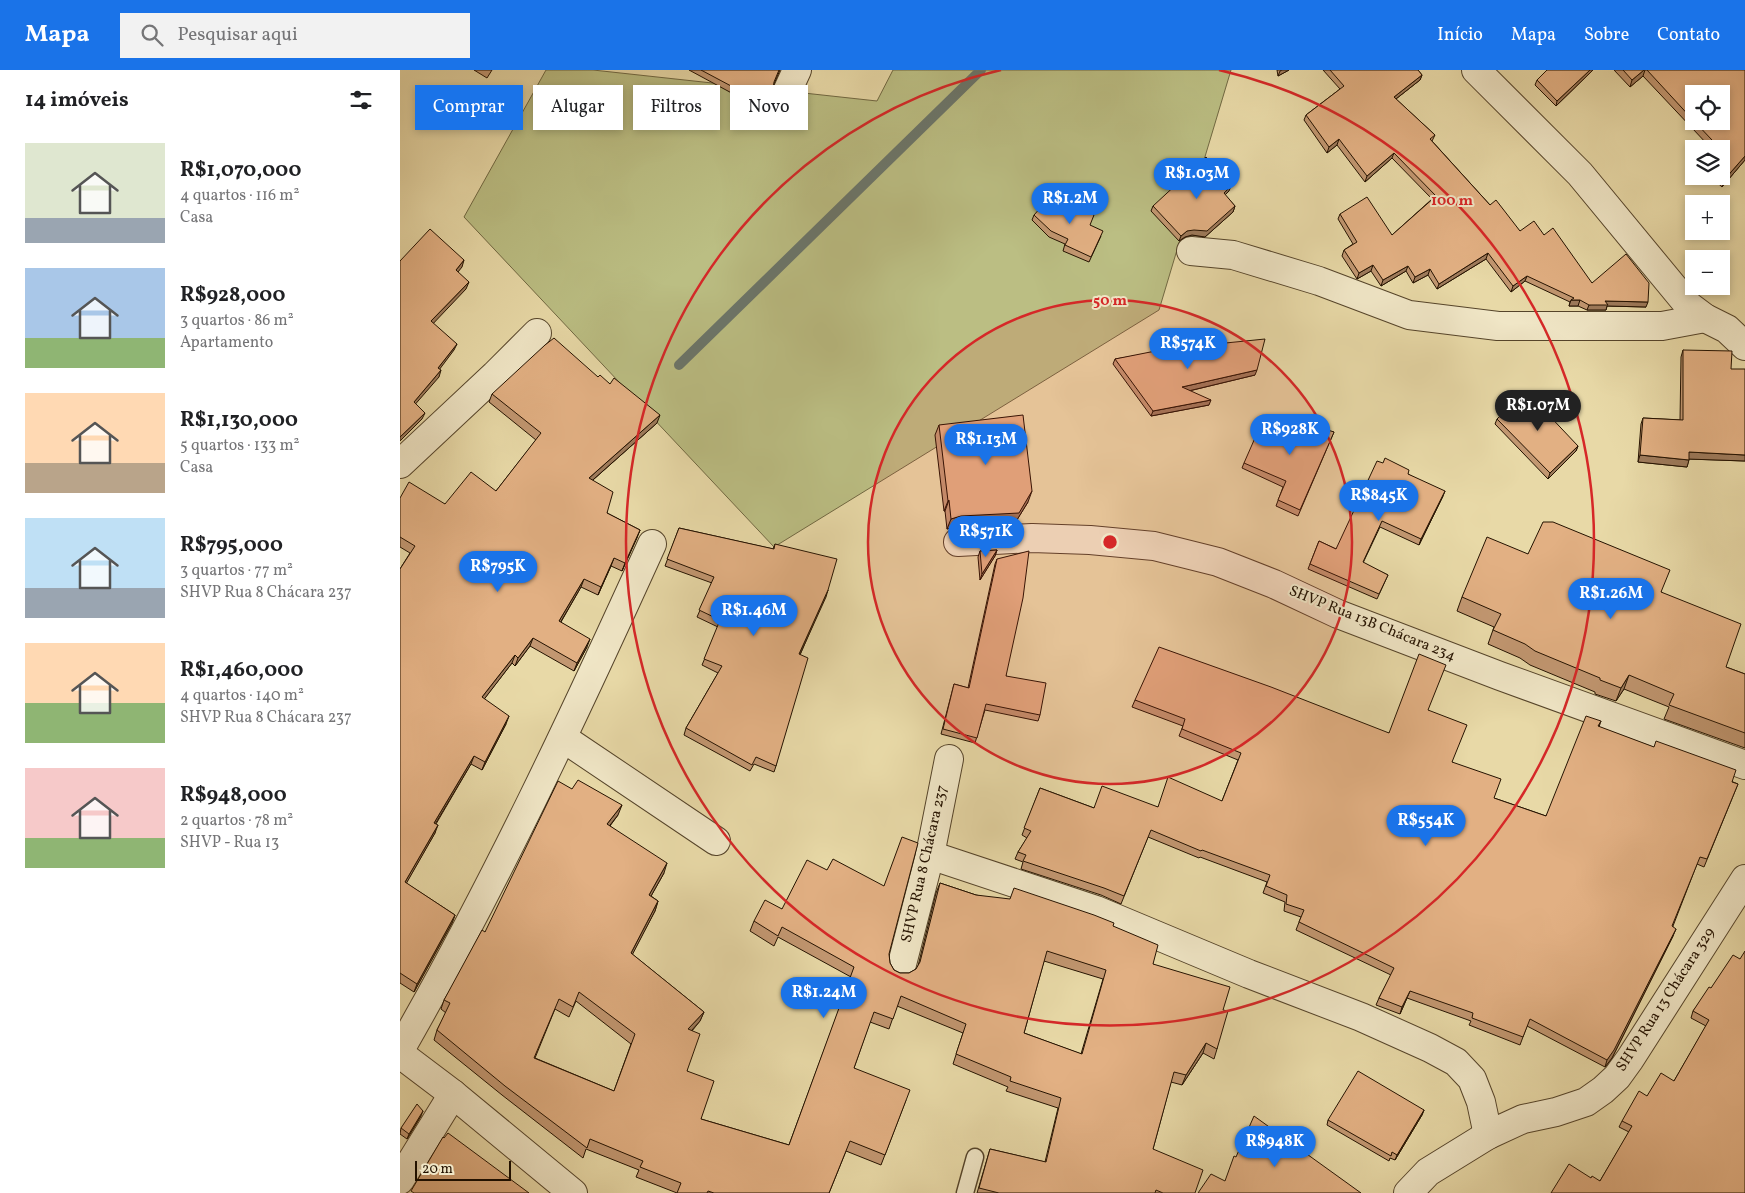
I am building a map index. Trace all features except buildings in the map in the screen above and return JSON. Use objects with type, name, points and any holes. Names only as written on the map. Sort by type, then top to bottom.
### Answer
[{"type":"street","points":[[1476,70],[1580,174],[1689,306],[1705,318],[1727,329],[1745,346]]},
{"type":"street","points":[[1191,251],[1233,255],[1319,281],[1409,315],[1498,326],[1662,326],[1705,318]]},
{"type":"street","points":[[400,464],[496,375],[537,333]]},
{"type":"street","name":"SHVP Rua 13B Chácara 234","points":[[958,542],[1032,538],[1090,540],[1154,546],[1218,562],[1274,584],[1338,614],[1500,676],[1745,765]]},
{"type":"street","points":[[400,1050],[440,980],[563,738],[652,544]]},
{"type":"street","points":[[563,738],[716,841]]},
{"type":"street","name":"SHVP Rua 8 Chácara 237","points":[[900,968],[930,855],[949,759]]},
{"type":"street","points":[[930,855],[1096,910],[1249,974],[1361,1017],[1430,1048],[1456,1062],[1472,1079],[1481,1102],[1488,1135]]},
{"type":"street","name":"SHVP Rua 13 Chácara 329","points":[[1408,1193],[1428,1172],[1488,1135],[1523,1119],[1556,1112],[1586,1102],[1617,1077],[1745,879]]},
{"type":"street","points":[[400,1054],[453,1094],[573,1193]]},
{"type":"street","points":[[400,1180],[453,1094]]},
{"type":"lane","points":[[965,1193],[975,1157]]},
{"type":"green space","points":[[546,70],[593,70],[730,85],[730,130],[808,130],[808,93],[877,101],[893,70],[1231,70],[1159,310],[774,547],[464,217],[513,130],[523,130],[523,111],[533,93],[533,130],[623,130],[623,85],[538,85]]},
{"type":"waterway","points":[[679,365],[981,70]]}]
